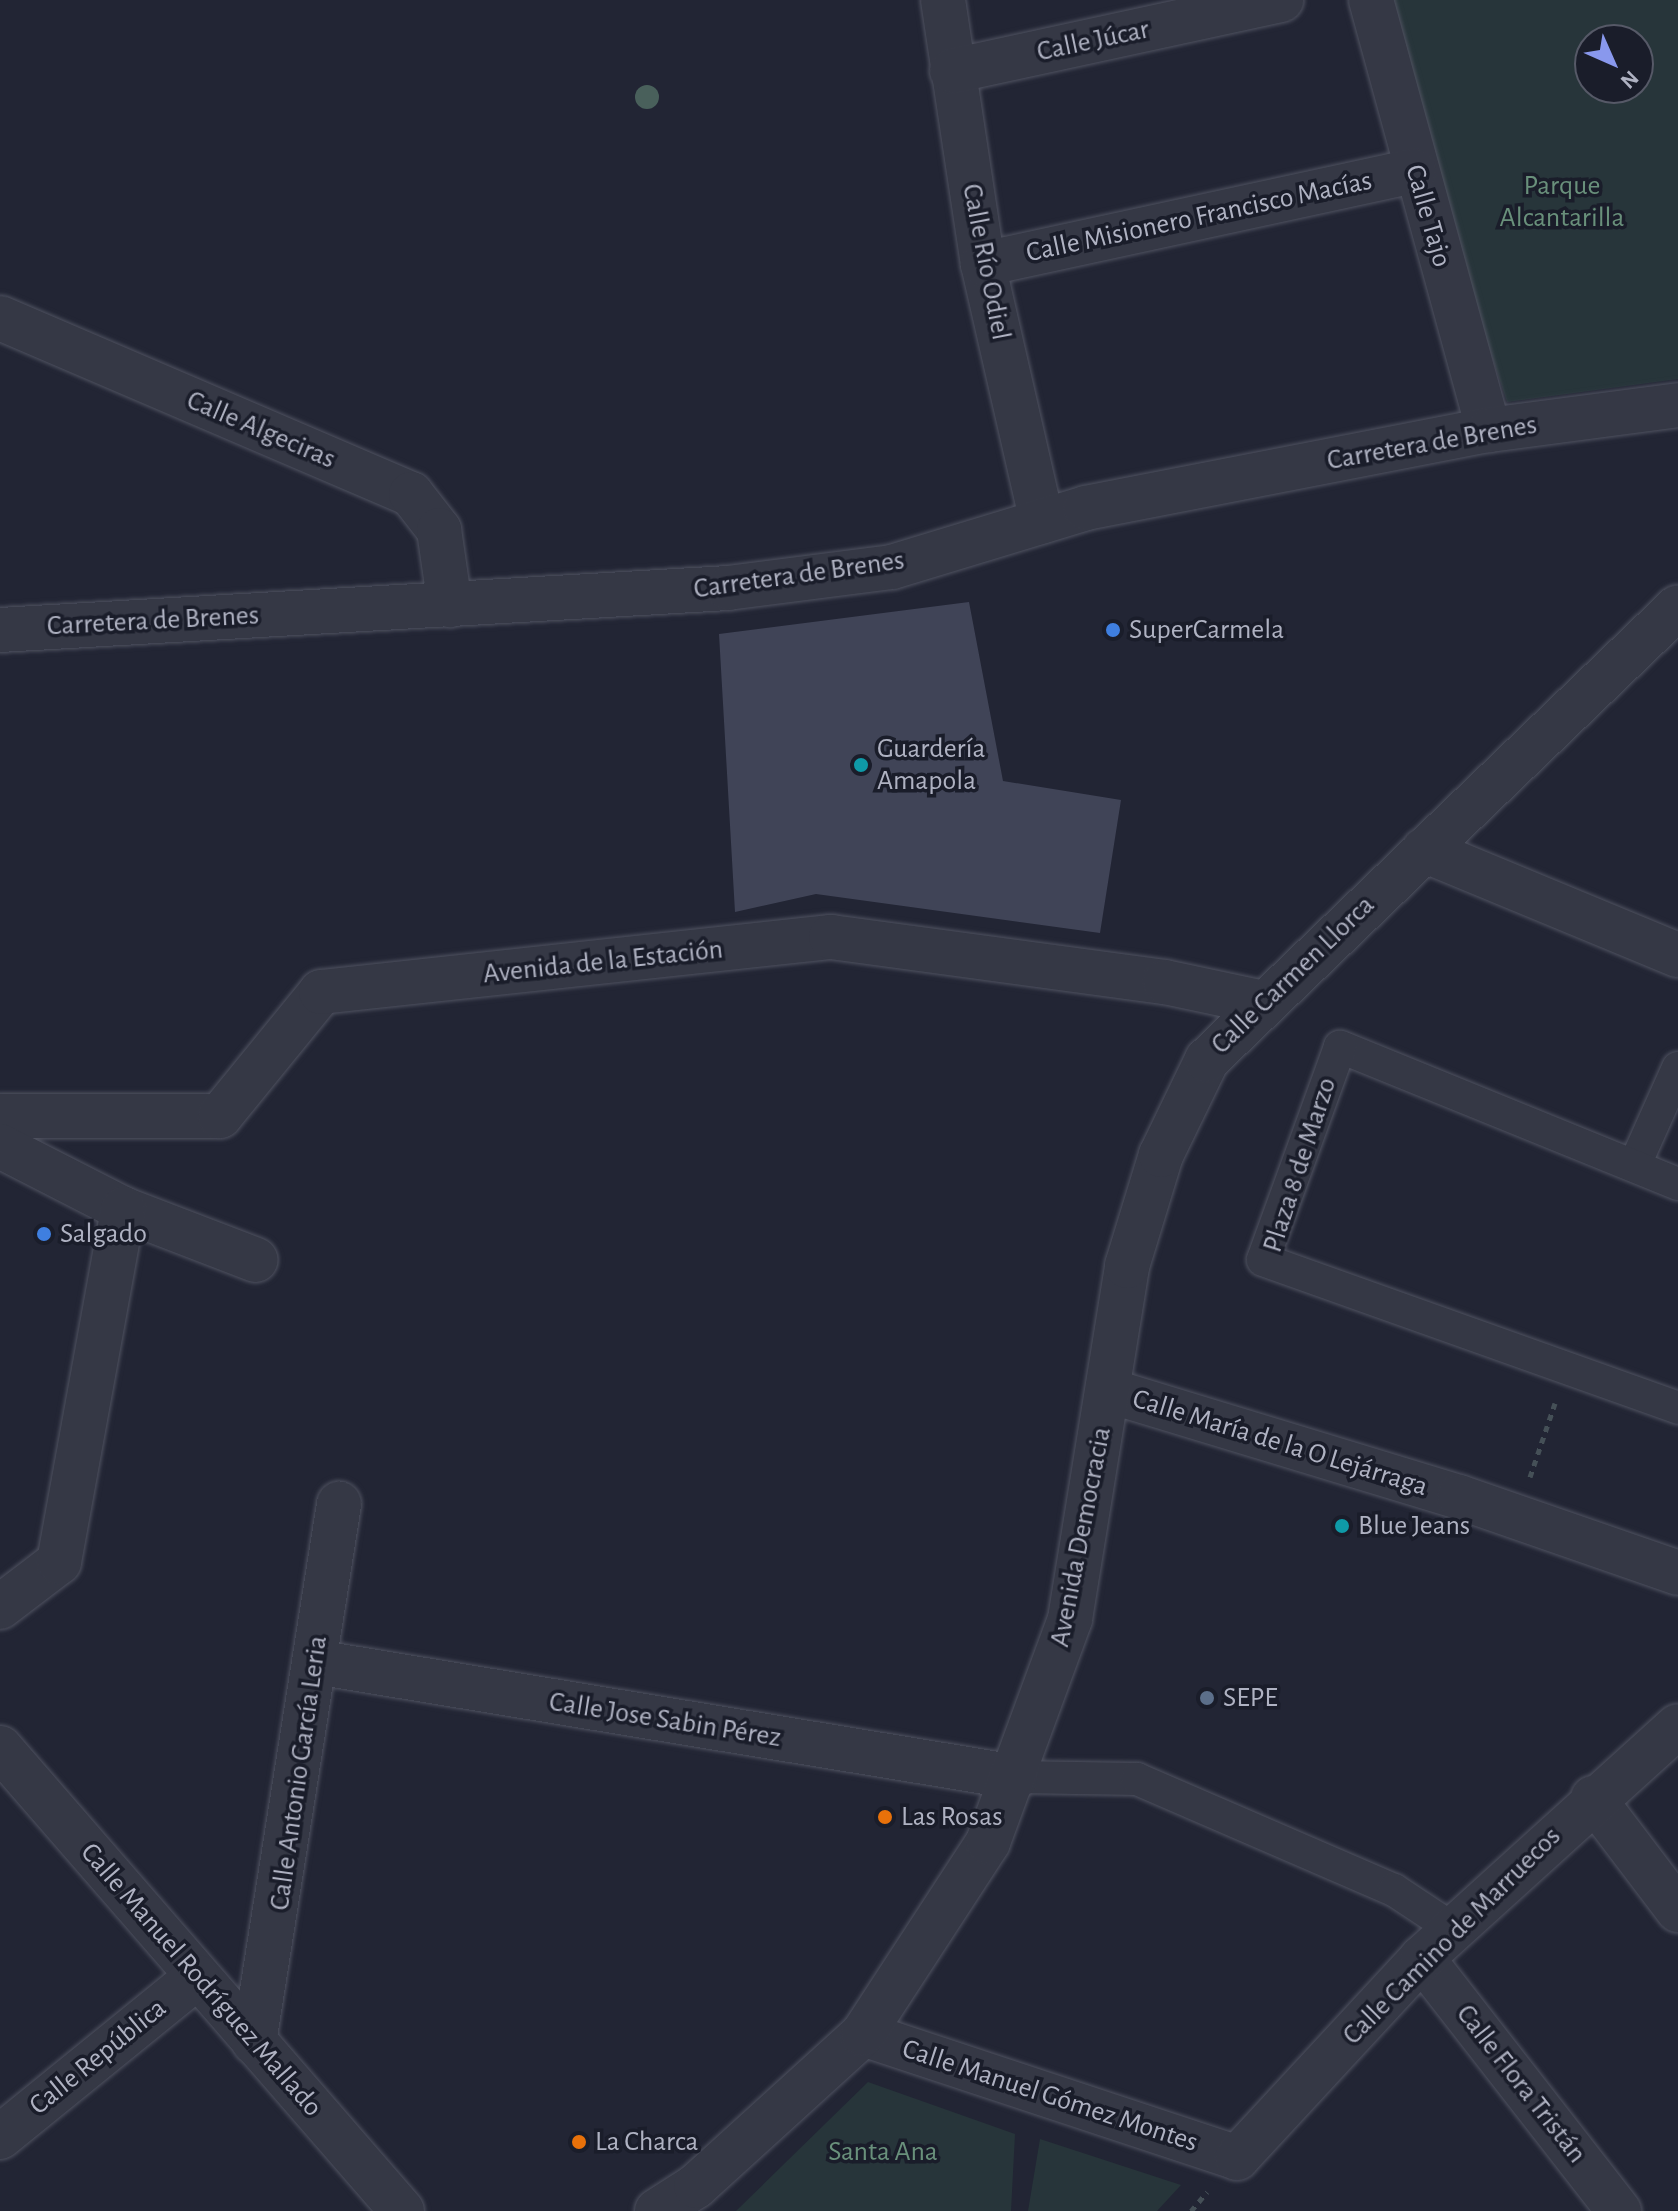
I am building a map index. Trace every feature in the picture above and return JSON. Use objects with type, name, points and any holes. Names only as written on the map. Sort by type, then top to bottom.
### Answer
[{"type":"street","name":"Calle Río Odiel","points":[[943,0],[983,264],[1042,521]]},
{"type":"street","name":"Calle Júcar","points":[[952,71],[1281,0]]},
{"type":"street","name":"Calle Tajo","points":[[1371,0],[1414,171],[1489,430]]},
{"type":"street","name":"Calle Misionero Francisco Macías","points":[[983,264],[1414,171]]},
{"type":"street","name":"Calle Algeciras","points":[[0,318],[411,494],[439,530],[450,605]]},
{"type":"street","name":"Carretera de Brenes","points":[[0,630],[728,588],[892,567],[1042,521],[1489,430],[1678,405]]},
{"type":"street","name":"Calle Carmen Llorca","points":[[1110,1391],[1127,1266],[1161,1155],[1207,1060],[1259,1002],[1424,850],[1678,607]]},
{"type":"street","points":[[1424,850],[1678,955]]},
{"type":"street","name":"Avenida de la Estación","points":[[0,1116],[220,1116],[321,992],[831,937],[1165,982],[1259,1002]]},
{"type":"street","name":"Plaza 8 de Marzo","points":[[1678,1184],[1636,1162],[1340,1047],[1263,1260],[1678,1408]]},
{"type":"street","points":[[1636,1162],[1678,1068]]},
{"type":"street","points":[[0,1146],[123,1209],[256,1260]]},
{"type":"street","points":[[0,1607],[59,1562],[123,1209]]},
{"type":"street","name":"Calle María de la O Lejárraga","points":[[1110,1391],[1517,1516],[1678,1573]]},
{"type":"street","name":"Avenida Democracia","points":[[657,2211],[696,2186],[863,2034],[988,1842],[1016,1777],[1070,1619],[1110,1391]]},
{"type":"street","name":"Calle Antonio García Leria","points":[[254,2042],[339,1504]]},
{"type":"street","name":"Calle Jose Sabin Pérez","points":[[315,1662],[1016,1777]]},
{"type":"street","name":"Calle Camino de Marruecos","points":[[1237,2158],[1422,1958],[1593,1798],[1678,1726]]},
{"type":"street","name":"Calle Manuel Rodríguez Mallado","points":[[0,1748],[402,2211]]},
{"type":"street","points":[[1016,1777],[1137,1779],[1394,1890],[1453,1929]]},
{"type":"street","points":[[1593,1798],[1678,1910]]},
{"type":"street","name":"Calle Flora Tristán","points":[[1422,1958],[1619,2211]]},
{"type":"street","name":"Calle República","points":[[0,2137],[197,1977]]},
{"type":"street","name":"Calle Manuel Gómez Montes","points":[[863,2034],[1237,2158]]},
{"type":"path","points":[[1517,1516],[1566,1368]]},
{"type":"green space","name":"Parque Alcantarilla","points":[[1373,0],[1678,0],[1678,379],[1507,402]]},
{"type":"green space","name":"Santa Ana","points":[[868,2082],[1015,2134],[1011,2211],[736,2211]]},
{"type":"green space","points":[[1040,2139],[1181,2185],[1157,2211],[1028,2211]]},
{"type":"building","name":"Guardería Amapola","points":[[969,602],[1003,781],[1121,800],[1100,933],[816,894],[735,912],[719,634]]},
{"type":"place","name":"SuperCarmela","points":[[1113,630]]},
{"type":"place","name":"Guardería Amapola","points":[[861,765]]},
{"type":"place","name":"Salgado","points":[[44,1234]]},
{"type":"place","name":"Blue Jeans","points":[[1342,1526]]},
{"type":"place","name":"SEPE","points":[[1207,1698]]},
{"type":"place","name":"Las Rosas","points":[[885,1817]]},
{"type":"place","name":"La Charca","points":[[579,2142]]}]
